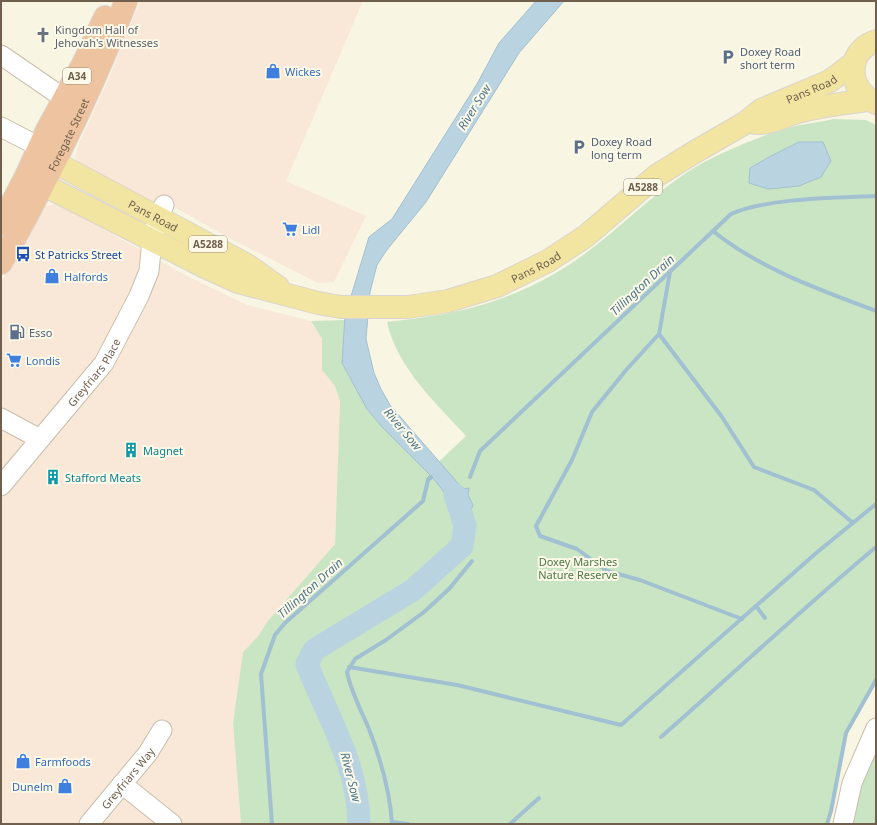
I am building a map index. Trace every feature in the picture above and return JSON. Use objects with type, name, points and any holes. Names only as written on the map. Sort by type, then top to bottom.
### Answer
[{"type":"highway","name":"Foregate Street","points":[[46,156],[65,99],[113,1]]},
{"type":"highway","name":"Foregate Street","points":[[1,263],[34,180],[46,156],[97,74],[126,1]]},
{"type":"highway","name":"Foregate Street","points":[[2,217],[34,180]]},
{"type":"main road","name":"A5288","points":[[855,62],[863,49],[876,41]]},
{"type":"main road","name":"Pans Road","points":[[34,180],[205,267],[238,282],[289,294],[318,303],[341,307],[408,307],[448,301],[497,286],[548,261],[586,236],[656,176],[745,123],[761,110],[820,86],[855,62]]},
{"type":"main road","points":[[855,62],[853,73],[855,83],[860,93],[872,102]]},
{"type":"main road","name":"Pans Road","points":[[745,123],[764,124],[798,112],[872,102]]},
{"type":"main road","name":"Pans Road","points":[[46,156],[161,211],[289,294]]},
{"type":"street","points":[[1,56],[65,99]]},
{"type":"street","points":[[1,127],[30,142],[46,156]]},
{"type":"street","name":"Greyfriars Place","points":[[1,486],[104,363],[139,296],[149,271],[152,240],[161,211]]},
{"type":"street","points":[[1,418],[40,439]]},
{"type":"street","points":[[843,824],[852,784],[876,728]]},
{"type":"street","name":"Greyfriars Way","points":[[89,824],[148,753],[162,730]]},
{"type":"street","points":[[122,784],[172,824]]},
{"type":"shaded area","points":[[140,1],[363,1],[286,181],[366,216],[334,282],[318,283],[233,240],[176,208],[138,207],[79,172],[75,157],[79,143],[109,78]]},
{"type":"shaded area","points":[[59,204],[185,275],[247,305],[311,321],[322,339],[322,370],[335,386],[340,401],[335,544],[243,652],[233,723],[241,824],[1,824],[1,282],[44,206]]},
{"type":"green space","name":"Doxey Marshes Nature Reserve","points":[[834,119],[866,120],[876,125],[876,680],[846,733],[831,811],[827,824],[241,824],[233,723],[243,652],[335,544],[340,401],[335,386],[322,370],[322,339],[311,321],[345,320],[342,363],[367,409],[382,427],[428,472],[466,436],[430,398],[408,370],[392,339],[387,322],[432,316],[473,307],[513,294],[533,285],[572,263],[671,183],[698,165],[732,149],[777,131]]},
{"type":"green space","points":[[876,749],[876,824],[849,824],[864,774]]},
{"type":"water","points":[[536,1],[564,1],[519,53],[426,202],[386,251],[377,265],[370,292],[366,339],[374,373],[390,405],[463,489],[469,488],[468,495],[473,505],[465,525],[452,513],[448,497],[433,478],[429,481],[426,479],[430,475],[382,427],[367,409],[342,363],[345,316],[369,237],[392,219],[477,84],[499,43]]},
{"type":"water","points":[[799,142],[823,142],[831,161],[821,177],[799,186],[768,189],[749,183],[750,168]]},
{"type":"waterway","name":"Tillington Drain","points":[[470,477],[480,451],[731,214],[746,209],[782,202],[822,198],[876,196]]},
{"type":"waterway","points":[[713,231],[750,257],[770,267],[812,286],[876,311]]},
{"type":"waterway","points":[[670,272],[659,334],[722,417],[754,467],[814,490],[853,523]]},
{"type":"waterway","points":[[659,334],[627,369],[592,412],[572,460],[536,526],[540,536],[577,549],[607,571],[640,580],[742,619]]},
{"type":"waterway","name":"Tillington Drain","points":[[272,824],[261,674],[275,635],[285,623],[423,501],[428,480],[431,477]]},
{"type":"waterway","name":"River Sow","points":[[359,824],[357,802],[348,761],[307,664],[314,650],[413,590],[462,546],[465,525],[455,495]]},
{"type":"waterway","points":[[349,667],[457,685],[621,725],[815,554],[876,504]]},
{"type":"waterway","points":[[661,737],[876,547]]},
{"type":"waterway","points":[[392,824],[387,788],[381,764],[347,672],[355,659],[386,640],[424,612],[449,589],[472,561]]},
{"type":"waterway","points":[[756,606],[765,618]]},
{"type":"waterway","points":[[827,824],[831,811],[846,733],[876,680]]},
{"type":"waterway","points":[[510,824],[539,798]]},
{"type":"waterway","points":[[392,822],[408,824]]},
{"type":"place","name":"Kingdom Hall of Jehovah's Witnesses","points":[[43,35]]},
{"type":"place","name":"Doxey Road short term","points":[[728,57]]},
{"type":"place","name":"Wickes","points":[[273,71]]},
{"type":"place","name":"Doxey Road long term","points":[[579,147]]},
{"type":"place","name":"Lidl","points":[[290,229]]},
{"type":"place","name":"St Patricks Street","points":[[23,254]]},
{"type":"place","name":"Halfords","points":[[52,276]]},
{"type":"place","name":"Esso","points":[[17,332]]},
{"type":"place","name":"Londis","points":[[14,360]]},
{"type":"place","name":"Magnet","points":[[131,450]]},
{"type":"place","name":"Stafford Meats","points":[[53,477]]},
{"type":"place","name":"Farmfoods","points":[[23,761]]},
{"type":"place","name":"Dunelm","points":[[65,786]]}]
